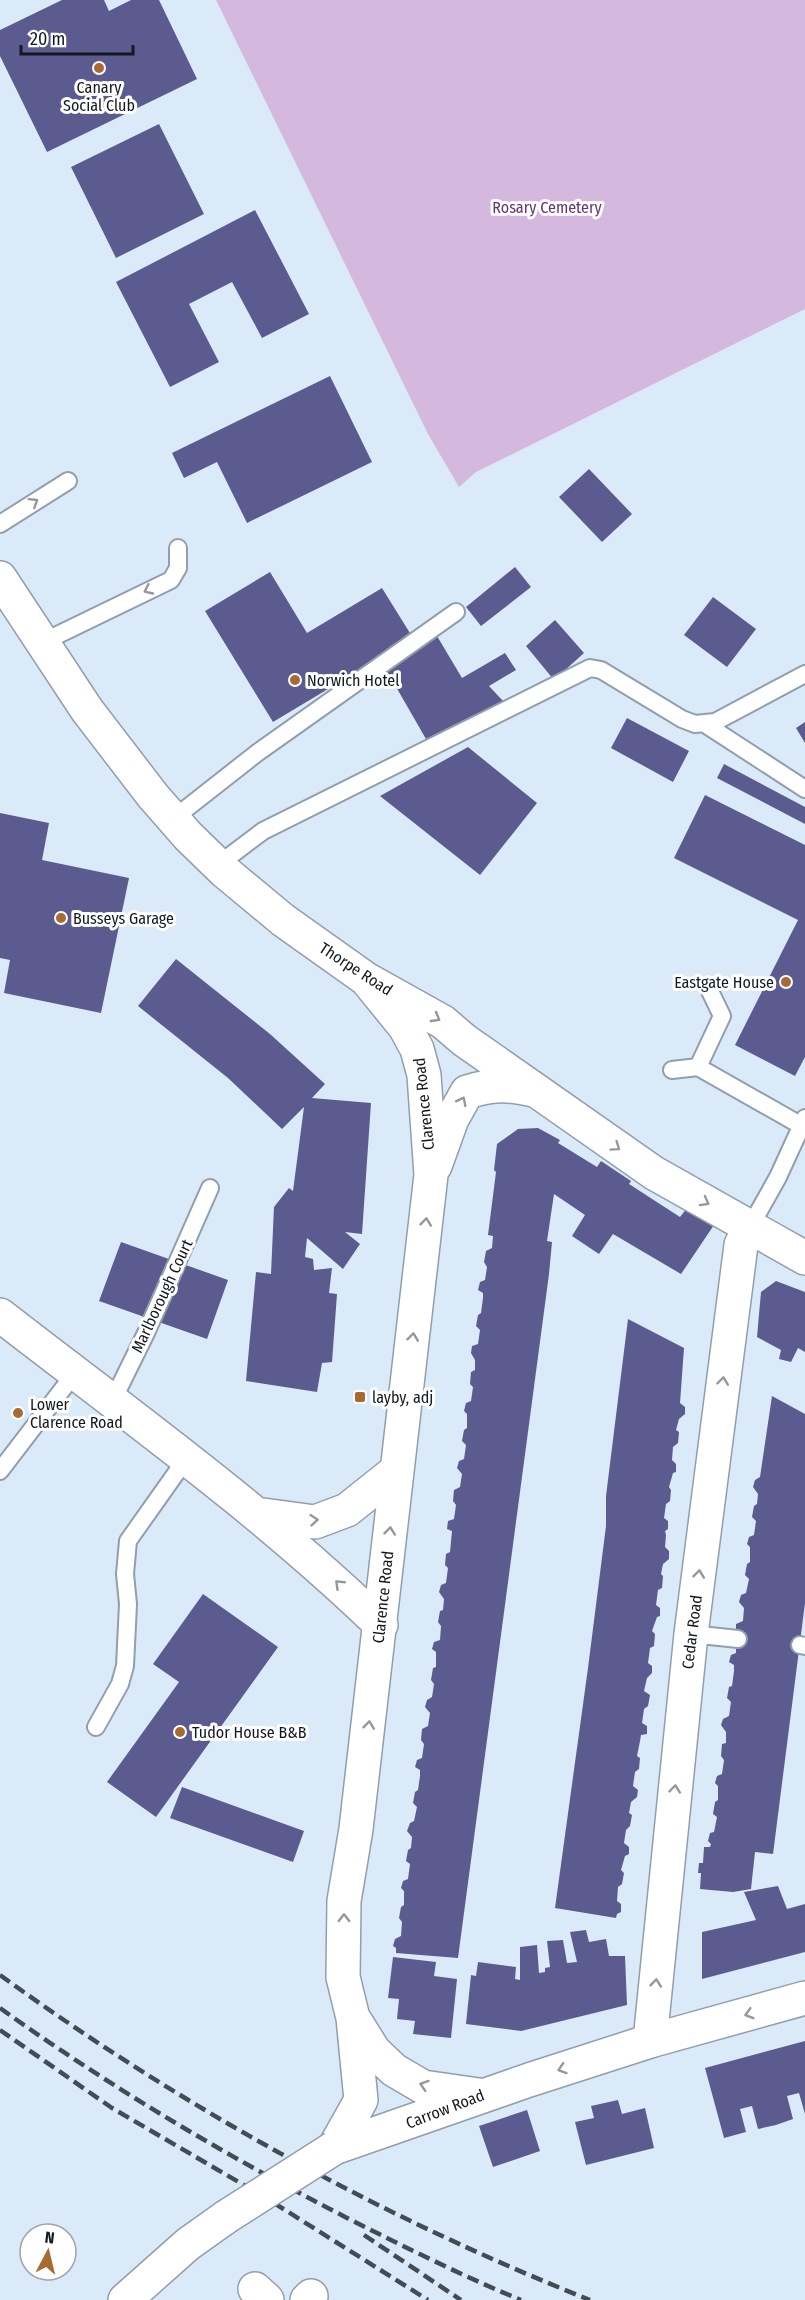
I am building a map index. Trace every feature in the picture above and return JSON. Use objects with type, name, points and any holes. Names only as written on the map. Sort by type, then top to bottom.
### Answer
[{"type":"main road","name":"Thorpe Road","points":[[0,578],[87,710],[172,819],[218,865],[283,920],[366,979],[443,1022],[465,1040],[654,1173],[805,1258]]},
{"type":"main road","name":"Clarence Road","points":[[334,2148],[361,2100],[353,2018],[343,1977],[344,1901],[356,1829],[381,1625],[396,1471],[431,1175],[424,1074],[417,1049],[405,1027],[366,979]]},
{"type":"main road","name":"Clarence Road","points":[[431,1175],[452,1119],[466,1092],[488,1086],[510,1084],[541,1092]]},
{"type":"main road","name":"Cedar Road","points":[[650,2041],[691,1634],[741,1245],[750,1227]]},
{"type":"main road","points":[[0,1315],[256,1514],[326,1572],[381,1625]]},
{"type":"main road","points":[[256,1514],[315,1522],[347,1510],[396,1471]]},
{"type":"main road","name":"Carrow Road","points":[[124,2300],[188,2244],[334,2148],[398,2127],[482,2095],[650,2041],[805,1998]]},
{"type":"main road","name":"Clarence Road","points":[[353,2018],[374,2051],[394,2070],[423,2087],[482,2095]]},
{"type":"lane","points":[[0,524],[68,481]]},
{"type":"lane","points":[[41,642],[171,580],[178,568],[178,549]]},
{"type":"lane","points":[[172,819],[257,753],[456,612]]},
{"type":"lane","points":[[218,865],[264,831],[590,668],[601,670],[682,719],[695,724],[705,724],[726,717],[805,674]]},
{"type":"lane","points":[[705,724],[805,789]]},
{"type":"lane","points":[[699,1067],[722,1016],[708,988]]},
{"type":"lane","points":[[672,1070],[699,1067],[804,1122],[778,1177],[750,1227]]},
{"type":"lane","name":"Marlborough Court","points":[[112,1402],[146,1333],[210,1188]]},
{"type":"lane","points":[[0,1471],[75,1373]]},
{"type":"lane","points":[[96,1727],[120,1684],[125,1666],[128,1604],[125,1574],[128,1541],[186,1460]]},
{"type":"lane","points":[[691,1634],[738,1639]]},
{"type":"green space","name":"Rosary Cemetery","points":[[216,0],[805,0],[805,309],[476,472],[459,487],[428,434]]},
{"type":"building","name":"Canary Social Club","points":[[62,0],[104,0],[109,11],[131,0],[159,0],[197,79],[47,152],[0,56],[0,30]]},
{"type":"building","points":[[159,124],[204,214],[116,258],[71,167]]},
{"type":"building","points":[[255,210],[309,314],[262,338],[232,282],[189,304],[219,362],[170,387],[116,282]]},
{"type":"building","points":[[330,376],[372,462],[247,523],[217,462],[184,478],[172,453]]},
{"type":"building","points":[[589,469],[632,514],[602,542],[559,497]]},
{"type":"building","points":[[515,567],[531,587],[481,626],[466,607]]},
{"type":"building","name":"Norwich Hotel","points":[[270,572],[307,633],[382,588],[413,638],[273,722],[205,611]]},
{"type":"building","points":[[713,597],[756,629],[727,667],[684,635]]},
{"type":"building","points":[[555,620],[584,653],[554,680],[526,646]]},
{"type":"building","points":[[437,636],[462,678],[505,653],[516,670],[489,686],[503,701],[426,739],[384,666]]},
{"type":"building","points":[[627,718],[689,751],[673,782],[611,748]]},
{"type":"building","points":[[805,722],[805,743],[796,728]]},
{"type":"building","points":[[468,747],[537,803],[480,875],[380,796]]},
{"type":"building","points":[[724,764],[805,807],[805,824],[717,778]]},
{"type":"building","name":"Eastgate House","points":[[705,795],[805,845],[805,1057],[795,1076],[735,1045],[798,920],[674,858]]},
{"type":"building","name":"Busseys Garage","points":[[0,813],[49,823],[42,860],[129,878],[101,1013],[4,993],[10,960],[0,958]]},
{"type":"building","points":[[176,959],[270,1034],[325,1084],[312,1098],[371,1103],[362,1234],[345,1232],[360,1244],[343,1269],[307,1238],[305,1257],[313,1259],[314,1270],[332,1268],[329,1293],[337,1294],[332,1362],[322,1363],[317,1392],[246,1381],[256,1272],[271,1274],[274,1207],[289,1188],[293,1191],[304,1107],[282,1129],[228,1078],[138,1006]]},
{"type":"building","points":[[538,1128],[560,1140],[558,1143],[597,1167],[601,1161],[631,1181],[629,1184],[680,1217],[687,1208],[714,1225],[681,1274],[613,1234],[599,1254],[572,1236],[585,1215],[554,1194],[547,1241],[552,1242],[549,1274],[458,1958],[396,1953],[396,1948],[393,1946],[395,1939],[401,1936],[402,1922],[399,1918],[401,1907],[404,1905],[404,1891],[401,1888],[403,1881],[408,1879],[410,1864],[406,1861],[412,1837],[407,1831],[410,1823],[414,1821],[417,1807],[413,1803],[415,1792],[418,1790],[420,1770],[415,1767],[417,1760],[422,1758],[424,1744],[421,1740],[422,1729],[428,1726],[430,1713],[425,1707],[427,1700],[432,1697],[434,1684],[431,1680],[433,1668],[436,1667],[436,1652],[432,1649],[434,1642],[440,1640],[441,1626],[438,1622],[440,1611],[443,1610],[444,1599],[439,1592],[441,1585],[446,1583],[448,1568],[445,1565],[446,1554],[450,1552],[452,1531],[447,1529],[448,1521],[454,1519],[456,1505],[453,1501],[454,1490],[460,1487],[462,1474],[457,1468],[459,1461],[464,1459],[466,1445],[462,1441],[464,1430],[467,1428],[467,1414],[464,1411],[466,1403],[471,1401],[473,1387],[470,1384],[471,1372],[475,1370],[475,1360],[471,1353],[472,1346],[478,1344],[480,1330],[476,1326],[483,1298],[483,1293],[478,1290],[480,1282],[485,1280],[486,1251],[492,1248],[493,1236],[488,1235],[497,1144],[518,1129]]},
{"type":"building","points":[[121,1242],[228,1280],[207,1339],[99,1301]]},
{"type":"building","points":[[776,1281],[805,1292],[805,1352],[798,1348],[791,1362],[779,1359],[781,1350],[757,1337],[761,1292]]},
{"type":"building","points":[[628,1319],[684,1348],[680,1403],[685,1407],[685,1414],[679,1419],[676,1430],[679,1432],[678,1443],[673,1447],[672,1460],[676,1464],[676,1472],[673,1473],[669,1487],[670,1501],[666,1504],[664,1518],[668,1521],[668,1529],[665,1531],[665,1547],[669,1551],[669,1559],[663,1564],[662,1588],[658,1590],[656,1605],[660,1608],[660,1616],[657,1617],[652,1631],[655,1634],[654,1646],[650,1648],[648,1663],[652,1666],[652,1673],[647,1678],[644,1691],[650,1695],[648,1706],[644,1709],[642,1723],[647,1726],[647,1734],[641,1735],[637,1756],[640,1758],[639,1769],[635,1772],[633,1786],[638,1790],[637,1797],[631,1802],[629,1813],[632,1815],[630,1826],[626,1830],[624,1843],[629,1847],[629,1854],[625,1856],[621,1870],[624,1873],[622,1884],[618,1887],[617,1901],[621,1904],[621,1912],[616,1918],[555,1908],[606,1526],[606,1496]]},
{"type":"building","points":[[772,1396],[805,1414],[805,1603],[773,1854],[755,1852],[751,1889],[733,1892],[700,1889],[699,1863],[703,1863],[704,1847],[710,1847],[711,1844],[708,1841],[710,1833],[714,1832],[717,1817],[713,1814],[715,1802],[718,1800],[718,1786],[715,1783],[717,1776],[722,1774],[724,1760],[721,1756],[722,1744],[726,1743],[726,1732],[721,1725],[723,1719],[729,1716],[731,1702],[727,1698],[729,1687],[732,1686],[734,1671],[734,1665],[729,1662],[731,1655],[736,1653],[736,1624],[743,1621],[744,1608],[739,1602],[741,1595],[746,1593],[749,1579],[745,1575],[747,1564],[750,1562],[750,1547],[747,1544],[749,1537],[754,1535],[756,1521],[752,1517],[758,1494],[753,1487],[755,1480],[760,1477]]},
{"type":"building","name":"Tudor House B&B","points":[[203,1594],[278,1647],[156,1817],[107,1782],[179,1682],[153,1664]]},
{"type":"building","points":[[182,1787],[304,1831],[293,1862],[170,1818]]},
{"type":"building","points":[[778,1886],[787,1909],[805,1904],[805,1952],[702,1979],[702,1932],[756,1920],[744,1892]]},
{"type":"building","points":[[586,1930],[589,1942],[606,1939],[609,1956],[625,1956],[627,2005],[521,2031],[466,2024],[471,1975],[476,1976],[478,1962],[516,1967],[515,1979],[520,1980],[520,1947],[537,1945],[539,1973],[545,1972],[545,1968],[550,1967],[547,1941],[563,1940],[567,1963],[577,1962],[570,1932]]},
{"type":"building","points":[[393,1957],[436,1962],[434,1976],[457,1979],[451,2038],[413,2034],[415,2021],[397,2019],[399,1999],[388,1998]]},
{"type":"building","points":[[805,2041],[805,2114],[799,2093],[787,2096],[793,2119],[776,2125],[758,2129],[752,2106],[740,2109],[746,2132],[724,2138],[705,2068]]},
{"type":"building","points":[[618,2100],[622,2114],[645,2108],[654,2148],[586,2165],[575,2122],[594,2118],[591,2106]]},
{"type":"building","points":[[527,2110],[540,2151],[493,2167],[479,2126]]},
{"type":"railway","points":[[0,1975],[140,2070],[285,2156],[435,2233],[590,2300]]},
{"type":"railway","points":[[0,2008],[86,2067],[219,2149],[398,2243],[521,2300]]},
{"type":"railway","points":[[0,2030],[112,2108],[266,2198],[428,2300]]},
{"type":"railway","points":[[364,2235],[461,2300]]},
{"type":"place","name":"Canary Social Club","points":[[99,68]]},
{"type":"place","name":"Norwich Hotel","points":[[295,680]]},
{"type":"place","name":"Busseys Garage","points":[[61,918]]},
{"type":"place","name":"Eastgate House","points":[[786,982]]},
{"type":"place","name":"layby, adj","points":[[360,1397]]},
{"type":"place","name":"Lower Clarence Road","points":[[18,1413]]},
{"type":"place","name":"Tudor House B&B","points":[[180,1732]]}]
